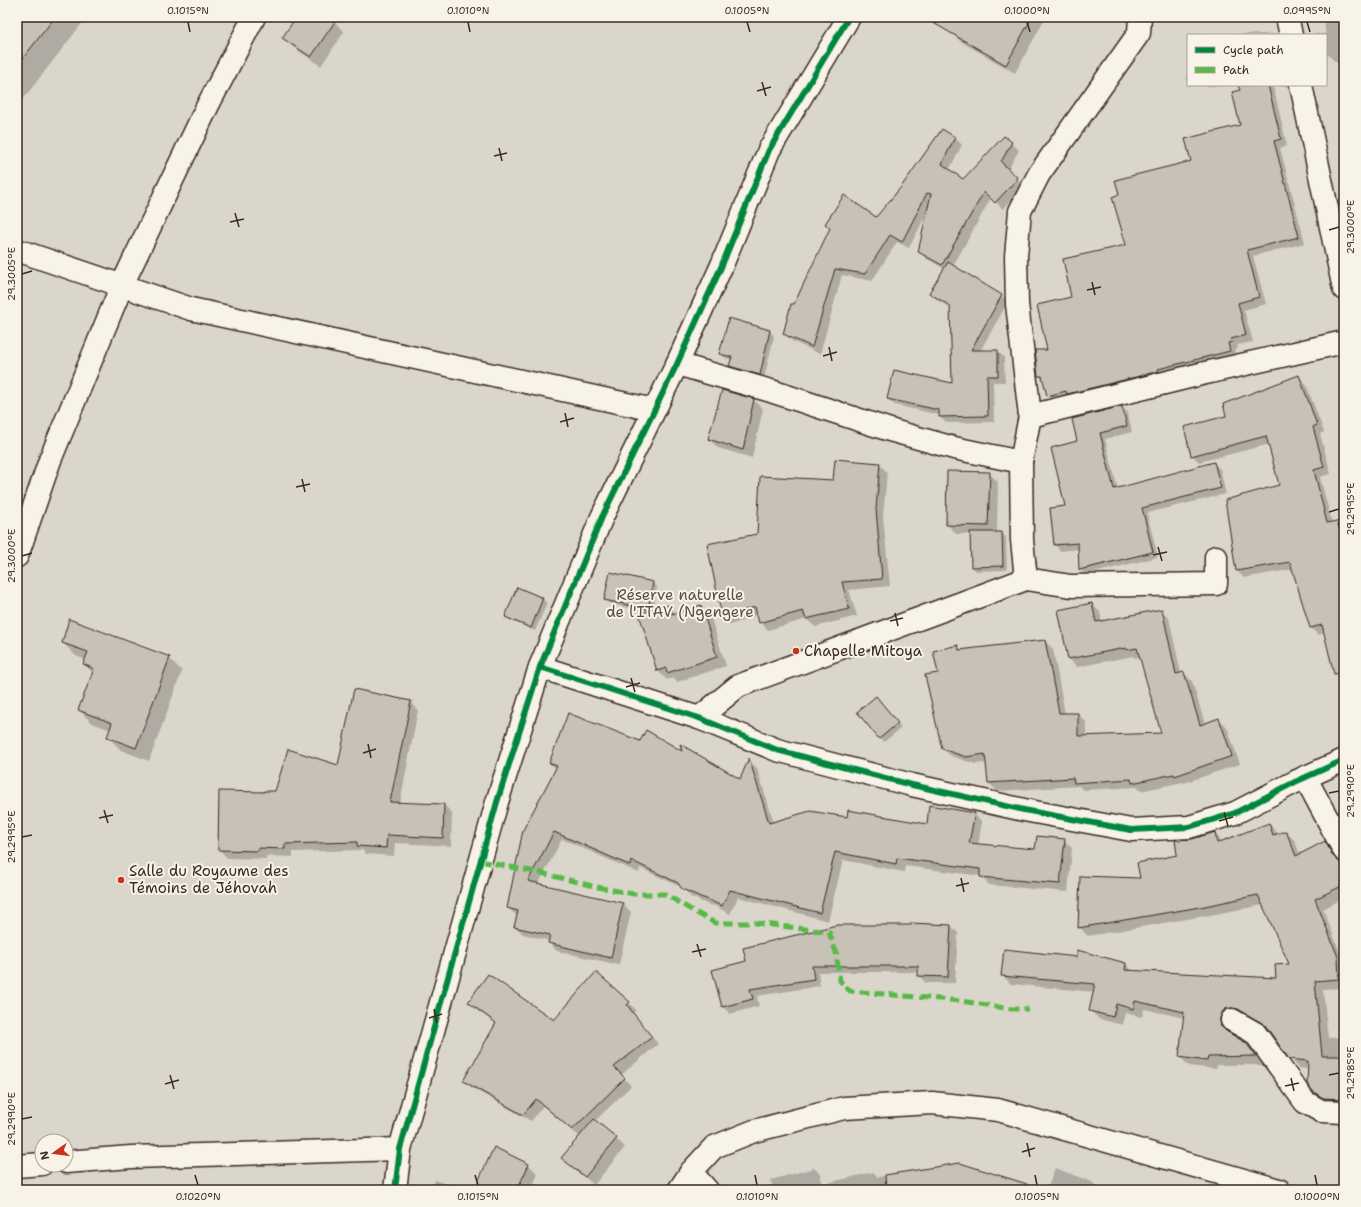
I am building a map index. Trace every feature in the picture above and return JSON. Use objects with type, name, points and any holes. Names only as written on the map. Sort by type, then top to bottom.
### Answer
[{"type":"street","points":[[17,556],[50,460],[122,285],[208,105],[254,17]]},
{"type":"street","points":[[395,1190],[400,1149],[497,802],[540,666],[602,517],[677,364],[722,266],[769,150],[850,17]]},
{"type":"street","points":[[1026,579],[1022,540],[1021,462],[1030,416],[1017,304],[1016,256],[1020,211],[1039,174],[1139,32],[1140,17]]},
{"type":"street","points":[[1287,17],[1291,34]]},
{"type":"street","points":[[1301,86],[1344,289]]},
{"type":"street","points":[[17,250],[191,309],[654,410]]},
{"type":"street","points":[[1030,416],[1201,374],[1344,342]]},
{"type":"street","points":[[677,364],[771,391],[892,431],[954,448],[1021,462]]},
{"type":"street","points":[[699,718],[738,686],[1026,579],[1071,586],[1216,584],[1216,557]]},
{"type":"street","points":[[540,666],[699,718],[777,750],[890,779],[1024,810],[1131,830],[1189,827],[1235,813],[1344,760]]},
{"type":"street","points":[[1305,778],[1344,850]]},
{"type":"street","points":[[1232,1020],[1255,1033],[1305,1102],[1321,1111],[1344,1112]]},
{"type":"street","points":[[679,1190],[691,1172],[714,1147],[754,1131],[844,1108],[932,1103],[998,1110],[1280,1190]]},
{"type":"street","points":[[74,1161],[131,1157],[400,1149]]},
{"type":"street","points":[[17,1166],[34,1165]]},
{"type":"street","points":[[691,1172],[707,1190]]},
{"type":"green space","name":"Réserve naturelle de l'ITAV (Ngengere","points":[[17,17],[1344,17],[1344,1190],[17,1190]]},
{"type":"building","points":[[17,17],[55,17],[17,66]]},
{"type":"building","points":[[296,17],[338,17],[311,57],[282,38]]},
{"type":"building","points":[[923,17],[1032,17],[1006,65]]},
{"type":"building","points":[[1238,86],[1268,86],[1281,139],[1274,141],[1299,237],[1247,250],[1259,297],[1238,303],[1246,335],[1231,339],[1232,342],[1228,343],[1230,351],[1158,369],[1159,371],[1116,382],[1067,394],[1066,391],[1047,396],[1042,376],[1038,376],[1035,350],[1047,350],[1037,305],[1071,297],[1063,259],[1126,245],[1112,197],[1119,194],[1115,180],[1191,161],[1185,139],[1240,125],[1232,92],[1240,90]]},
{"type":"building","points":[[942,129],[955,137],[942,164],[963,179],[1004,136],[1012,142],[1001,162],[1018,178],[995,203],[984,192],[942,265],[918,252],[931,194],[927,193],[902,242],[890,235],[865,274],[835,269],[812,347],[783,334],[791,304],[794,304],[830,228],[825,224],[844,195],[876,217],[901,187]]},
{"type":"building","points":[[948,262],[1002,295],[971,350],[998,350],[998,376],[987,376],[988,416],[939,417],[939,410],[887,399],[894,370],[952,383],[950,306],[929,293]]},
{"type":"building","points":[[729,318],[770,330],[760,375],[729,366],[732,357],[719,354]]},
{"type":"building","points":[[1299,375],[1317,425],[1313,427],[1324,467],[1314,470],[1327,523],[1337,521],[1339,528],[1344,527],[1344,673],[1334,674],[1322,625],[1310,628],[1290,562],[1236,571],[1225,500],[1279,485],[1266,436],[1191,456],[1184,427],[1226,416],[1223,404]]},
{"type":"building","points":[[722,390],[754,399],[743,450],[708,439]]},
{"type":"building","points":[[1122,406],[1127,426],[1100,433],[1114,489],[1214,462],[1221,488],[1142,508],[1153,552],[1079,570],[1078,543],[1054,545],[1050,508],[1065,506],[1051,448],[1077,441],[1072,419]]},
{"type":"building","points":[[835,459],[880,463],[876,509],[882,579],[842,582],[849,609],[806,619],[803,611],[759,623],[755,607],[722,617],[707,544],[757,534],[760,476],[833,480]]},
{"type":"building","points":[[947,471],[990,472],[988,526],[946,525]]},
{"type":"building","points":[[970,532],[1002,532],[1003,566],[971,567]]},
{"type":"building","points":[[610,572],[653,582],[648,609],[604,600]]},
{"type":"building","points":[[517,587],[543,598],[531,628],[505,617]]},
{"type":"building","points":[[1092,603],[1096,622],[1162,609],[1176,674],[1184,672],[1200,725],[1219,718],[1232,756],[1175,776],[1174,774],[1132,783],[1131,779],[1074,783],[1073,778],[988,783],[985,754],[966,757],[942,749],[925,675],[938,673],[933,651],[958,645],[959,650],[1045,640],[1059,713],[1078,713],[1078,736],[1161,733],[1137,648],[1126,650],[1126,648],[1068,659],[1058,610]]},
{"type":"building","points":[[669,605],[672,614],[701,605],[717,657],[667,673],[666,668],[657,671],[639,614]]},
{"type":"building","points":[[69,619],[170,657],[136,748],[107,737],[112,723],[78,710],[94,669],[83,664],[88,652],[62,643]]},
{"type":"building","points":[[354,689],[411,701],[390,802],[444,804],[443,838],[387,835],[386,848],[357,846],[357,842],[285,844],[285,849],[258,848],[258,851],[218,850],[219,791],[275,791],[288,749],[338,765]]},
{"type":"building","points":[[876,696],[898,723],[879,739],[857,712]]},
{"type":"building","points":[[568,713],[640,741],[646,730],[682,751],[680,744],[740,779],[749,758],[769,823],[810,811],[847,817],[848,810],[927,824],[929,805],[975,813],[969,843],[1035,849],[1037,836],[1065,839],[1060,884],[980,877],[980,869],[897,858],[896,864],[835,852],[820,913],[730,890],[722,906],[682,889],[678,883],[632,861],[631,866],[554,832],[528,881],[623,903],[611,958],[548,943],[550,935],[514,927],[518,911],[507,908],[523,830],[557,766],[549,763]]},
{"type":"building","points":[[1269,823],[1273,835],[1286,831],[1296,856],[1325,841],[1333,856],[1340,862],[1344,869],[1344,885],[1315,899],[1338,957],[1339,979],[1315,981],[1322,1056],[1344,1056],[1344,1099],[1323,1098],[1314,1092],[1307,1084],[1308,1061],[1289,1059],[1265,1025],[1238,1009],[1225,1009],[1221,1014],[1221,1026],[1226,1031],[1246,1043],[1256,1056],[1208,1057],[1207,1061],[1179,1057],[1184,1012],[1135,1001],[1133,1009],[1116,1004],[1113,1017],[1089,1011],[1095,984],[1001,976],[1004,949],[1077,957],[1077,950],[1126,963],[1125,970],[1276,978],[1275,965],[1289,964],[1258,895],[1200,907],[1078,928],[1080,876],[1140,878],[1137,863],[1177,855],[1175,840],[1192,839],[1215,832],[1217,843]]},
{"type":"building","points":[[911,923],[951,925],[948,977],[918,976],[918,966],[812,966],[814,979],[750,989],[753,999],[722,1007],[712,970],[746,961],[743,948],[837,925],[911,925]]},
{"type":"building","points":[[596,972],[630,1002],[627,1005],[652,1037],[614,1067],[625,1078],[572,1130],[536,1099],[523,1115],[463,1081],[496,1023],[468,1002],[488,974],[554,1020]]},
{"type":"building","points":[[594,1119],[617,1138],[585,1177],[561,1158]]},
{"type":"building","points":[[494,1147],[529,1164],[517,1190],[474,1190]]},
{"type":"building","points":[[960,1163],[1027,1184],[1026,1190],[886,1190],[885,1175]]},
{"type":"marked path","points":[[480,861],[634,894],[665,894],[715,923],[756,923],[829,932],[836,952],[840,981],[850,991],[961,1001],[1012,1009],[1028,1009]]},
{"type":"cycle path","points":[[395,1190],[400,1149],[497,802],[540,667],[602,517],[677,364],[722,265],[769,150],[849,17]]},
{"type":"cycle path","points":[[540,667],[699,718],[777,750],[912,785],[1024,810],[1131,830],[1189,827],[1235,813],[1295,782],[1344,760]]},
{"type":"place","name":"Chapelle Mitoya","points":[[796,651]]},
{"type":"place","name":"Salle du Royaume des Témoins de Jéhovah","points":[[121,880]]}]
